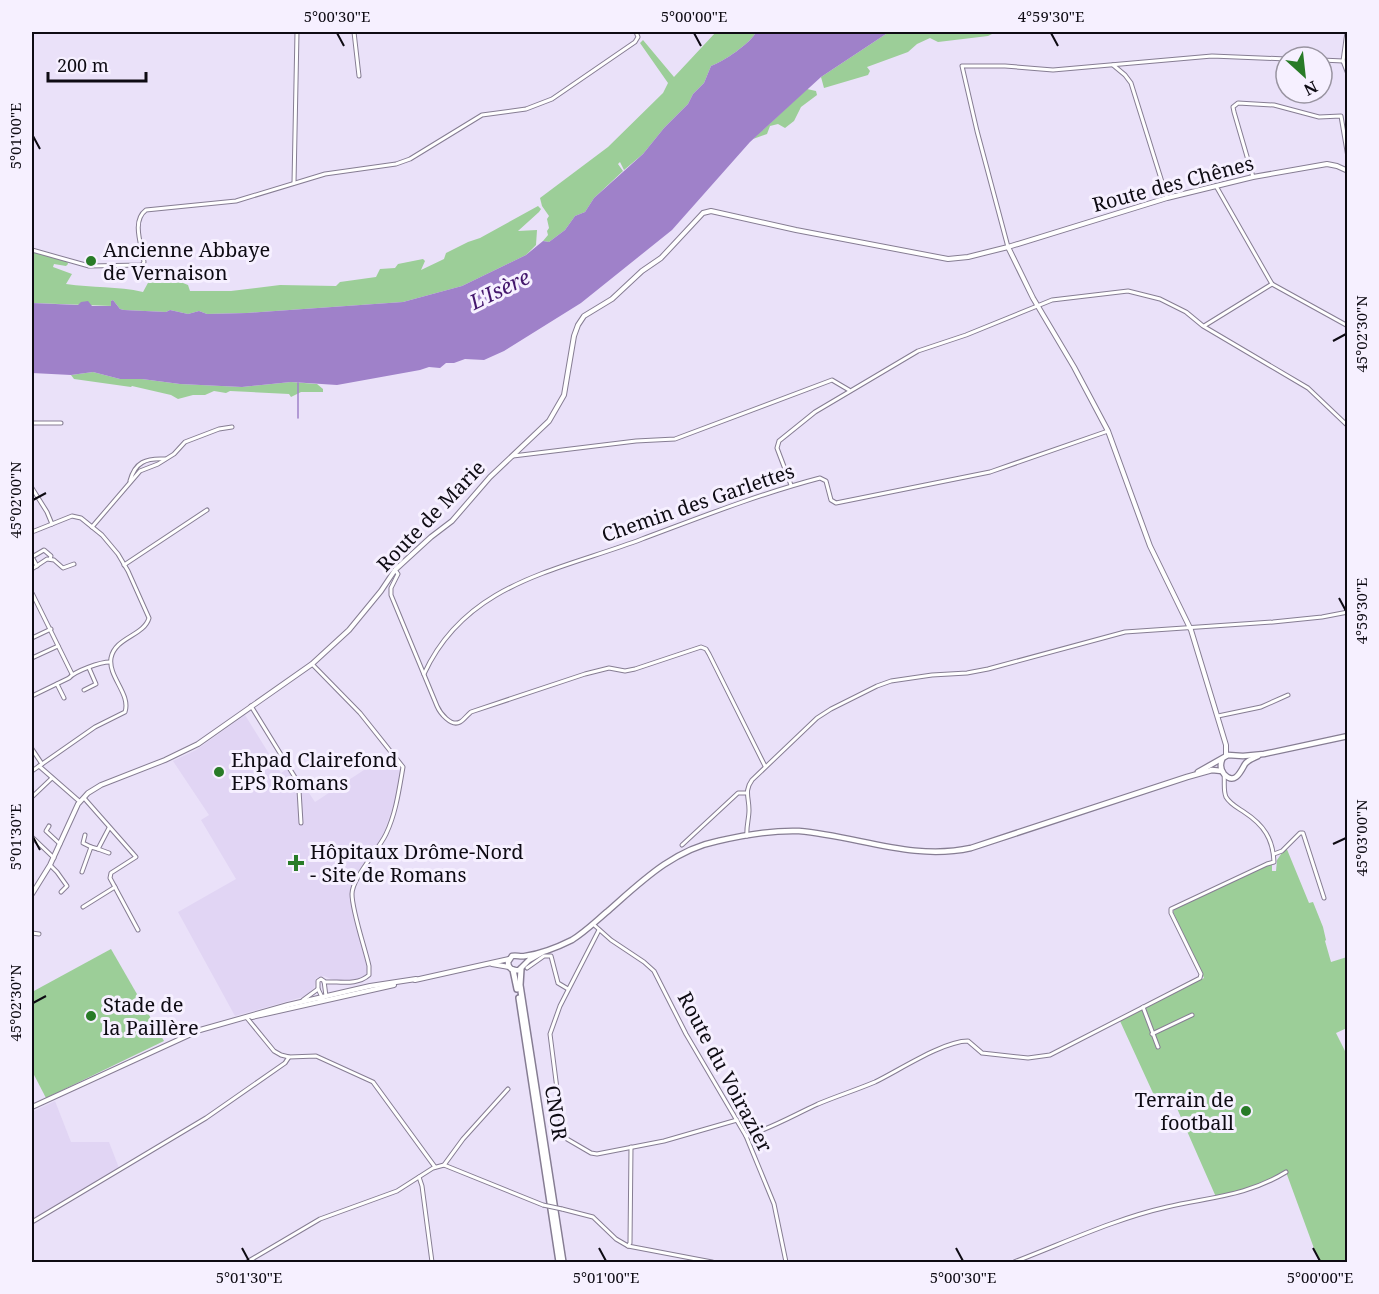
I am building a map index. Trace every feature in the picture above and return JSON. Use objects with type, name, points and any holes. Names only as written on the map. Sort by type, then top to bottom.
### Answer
[{"type":"highway","name":"CNOR","points":[[524,967],[520,985],[561,1263]]},
{"type":"highway","name":"CNOR","points":[[511,969],[561,1263]]},
{"type":"main road","points":[[1187,777],[1224,758],[1269,753],[1347,736]]},
{"type":"main road","points":[[543,952],[524,967],[511,969],[509,959],[514,955],[521,957],[543,952],[571,940],[593,924],[650,874],[673,858],[708,843],[747,836],[799,831],[914,852],[952,852],[971,848],[1212,770],[1223,772],[1231,777],[1240,775],[1249,761],[1269,753]]},
{"type":"main road","points":[[1236,755],[1243,760],[1244,766]]},
{"type":"main road","points":[[1223,772],[1224,758]]},
{"type":"main road","points":[[521,957],[524,967]]},
{"type":"street","points":[[294,183],[297,32]]},
{"type":"street","points":[[354,32],[359,76]]},
{"type":"street","points":[[32,250],[89,266],[143,265],[138,220],[146,210],[236,201],[336,171],[396,164],[410,159],[476,117],[490,113],[518,111],[541,105],[559,96],[635,42],[638,37],[636,32]]},
{"type":"street","points":[[1347,32],[1343,61],[1347,74]]},
{"type":"street","points":[[1224,758],[1226,745],[1190,628],[1150,546],[1108,431],[1008,247],[962,66],[1005,66],[1053,70],[1212,56],[1274,59]]},
{"type":"street","points":[[1334,61],[1343,61]]},
{"type":"street","points":[[1113,65],[1131,83],[1167,198]]},
{"type":"street","points":[[1253,177],[1234,112],[1233,107],[1238,103],[1274,105],[1319,117],[1341,116],[1347,157]]},
{"type":"street","name":"Route des Chênes","points":[[706,212],[948,259],[969,257],[1008,247],[1167,198],[1253,177],[1327,164],[1347,171]]},
{"type":"street","points":[[1216,186],[1272,284],[1347,326]]},
{"type":"street","name":"Route de Marie","points":[[79,801],[101,785],[190,749],[312,664],[349,630],[395,570],[452,521],[511,456],[549,421],[558,409],[564,395],[574,336],[580,320],[612,299],[647,267],[661,258],[706,212]]},
{"type":"street","points":[[1203,326],[1272,284]]},
{"type":"street","points":[[791,485],[777,448],[778,441],[815,412],[849,390],[918,351],[966,335],[1037,304],[1085,295],[1136,292],[1169,303],[1186,312],[1203,326],[1308,388],[1347,426]]},
{"type":"street","points":[[511,456],[636,441],[675,439],[832,380],[849,390]]},
{"type":"street","points":[[32,423],[61,423]]},
{"type":"street","points":[[92,527],[140,471],[174,454],[186,442],[219,429],[232,428]]},
{"type":"street","name":"Chemin des Garlettes","points":[[424,674],[442,640],[468,616],[522,580],[791,485],[824,479],[831,500],[836,503],[990,472],[1108,431]]},
{"type":"street","points":[[129,485],[137,466],[145,459],[166,459]]},
{"type":"street","points":[[32,488],[52,524]]},
{"type":"street","points":[[124,565],[207,510]]},
{"type":"street","points":[[32,532],[72,516],[78,516],[112,546],[124,565],[148,614],[149,621],[119,644],[113,651],[110,662],[127,708],[125,712],[90,730],[32,771]]},
{"type":"street","points":[[37,566],[32,558],[44,550],[51,556],[50,559],[63,568],[74,564]]},
{"type":"street","points":[[32,569],[50,559]]},
{"type":"street","points":[[395,570],[398,574],[391,588],[391,595],[442,715],[455,724],[471,712],[585,674],[609,668],[625,671],[635,669],[700,647],[709,654],[765,766]]},
{"type":"street","points":[[32,593],[72,674]]},
{"type":"street","points":[[747,836],[746,824],[749,808],[746,793],[752,780],[765,766],[817,718],[891,681],[988,669],[1125,632],[1295,620],[1347,612]]},
{"type":"street","points":[[32,638],[51,629]]},
{"type":"street","points":[[32,658],[58,646]]},
{"type":"street","points":[[32,696],[69,678],[72,674],[99,663],[110,662]]},
{"type":"street","points":[[288,1005],[305,999],[321,985],[361,980],[369,975],[352,888],[357,877],[380,847],[391,823],[398,799],[403,767],[360,713],[312,664]]},
{"type":"street","points":[[84,690],[96,684],[89,668]]},
{"type":"street","points":[[57,684],[64,698]]},
{"type":"street","points":[[1218,716],[1261,707],[1288,694]]},
{"type":"street","points":[[251,706],[296,779],[301,824]]},
{"type":"street","points":[[1226,745],[1236,755]]},
{"type":"street","points":[[32,749],[52,778],[79,801],[54,858],[32,894]]},
{"type":"street","points":[[746,1136],[773,1127],[818,1105],[875,1082],[937,1050],[962,1041],[968,1041],[982,1053],[1028,1058],[1050,1055],[1201,977],[1171,913],[1172,909],[1274,862],[1274,854],[1267,832],[1225,795],[1223,772]]},
{"type":"street","points":[[1224,784],[1231,777]]},
{"type":"street","points":[[32,797],[52,778]]},
{"type":"street","points":[[682,845],[738,793],[746,793]]},
{"type":"street","points":[[83,797],[136,857],[111,873],[110,878],[138,930]]},
{"type":"street","points":[[49,826],[46,831],[60,844]]},
{"type":"street","points":[[98,849],[109,828]]},
{"type":"street","points":[[1274,854],[1282,851],[1300,833],[1304,832],[1324,898]]},
{"type":"street","points":[[85,835],[83,843],[109,853]]},
{"type":"street","points":[[32,837],[54,858]]},
{"type":"street","points":[[82,872],[92,847]]},
{"type":"street","points":[[50,865],[67,886],[61,892]]},
{"type":"street","points":[[83,907],[115,887]]},
{"type":"street","name":"Route du Voirazier","points":[[593,924],[654,971],[686,1034],[746,1136],[774,1204],[786,1263]]},
{"type":"street","points":[[599,930],[568,989],[549,1037],[564,1134],[567,1139],[592,1154],[664,1141],[737,1120]]},
{"type":"street","points":[[32,933],[39,934]]},
{"type":"street","points":[[524,967],[544,956],[551,956],[558,983],[568,989]]},
{"type":"street","points":[[32,1107],[184,1036],[233,1020],[288,1005],[509,959]]},
{"type":"street","points":[[485,964],[511,969]]},
{"type":"street","points":[[233,1020],[416,979]]},
{"type":"street","points":[[321,985],[325,997]]},
{"type":"street","points":[[310,1004],[325,997],[332,999]]},
{"type":"street","points":[[1143,1007],[1158,1047]]},
{"type":"street","points":[[1152,1034],[1192,1015]]},
{"type":"street","points":[[247,1018],[274,1051],[289,1057],[316,1056],[373,1082],[435,1167]]},
{"type":"street","points":[[32,1222],[206,1118],[285,1063],[289,1057]]},
{"type":"street","points":[[444,1165],[463,1139],[508,1089]]},
{"type":"street","points":[[628,1246],[630,1243],[631,1147]]},
{"type":"street","points":[[247,1263],[320,1219],[398,1191],[435,1167],[444,1165],[543,1206],[593,1217],[616,1239],[628,1246],[712,1263]]},
{"type":"street","points":[[1014,1263],[1081,1235],[1146,1213],[1252,1189],[1269,1183],[1286,1172]]},
{"type":"street","points":[[419,1177],[432,1263]]},
{"type":"shaded area","name":"Hôpitaux Drôme-Nord - Site de Romans","points":[[245,715],[281,773],[291,766],[315,802],[390,753],[401,767],[397,796],[381,840],[353,878],[350,894],[369,972],[360,979],[349,981],[336,981],[324,976],[316,978],[314,988],[306,996],[235,1016],[178,912],[236,879],[201,820],[209,815],[173,761],[196,750]]},
{"type":"shaded area","points":[[55,1101],[71,1142],[109,1142],[119,1168],[32,1220],[32,1112]]},
{"type":"green space","points":[[716,32],[756,32],[736,52],[711,66],[704,83],[693,94],[688,104],[643,154],[624,170],[620,162],[618,164],[623,171],[594,198],[585,212],[575,216],[565,230],[549,242],[543,241],[548,235],[547,219],[549,216],[540,198],[608,147],[663,93],[668,83],[640,43],[643,40],[674,77]]},
{"type":"green space","points":[[889,32],[996,32],[988,36],[938,42],[930,38],[917,44],[908,52],[867,67],[870,71],[868,75],[824,88],[821,77]]},
{"type":"green space","points":[[807,89],[816,91],[817,95],[801,107],[794,121],[785,128],[778,124],[770,126],[767,134],[753,139]]},
{"type":"green space","points":[[538,206],[541,209],[539,212],[518,231],[537,230],[536,245],[526,255],[462,286],[403,302],[207,314],[199,311],[188,314],[170,310],[166,312],[124,310],[120,309],[113,300],[111,301],[112,306],[32,303],[32,251],[67,260],[66,266],[54,264],[53,267],[72,274],[66,284],[143,292],[149,281],[177,275],[183,283],[188,285],[190,291],[231,291],[280,285],[336,286],[340,282],[376,277],[380,269],[395,268],[398,264],[423,259],[425,261],[421,270],[444,259],[446,253],[480,238]]},
{"type":"green space","points":[[93,372],[120,379],[142,379],[180,384],[242,387],[291,382],[317,384],[323,392],[301,392],[291,397],[289,394],[214,391],[205,395],[178,399],[171,395],[132,386],[74,379],[71,375]]},
{"type":"green space","points":[[1286,847],[1309,903],[1313,902],[1323,927],[1331,962],[1347,957],[1347,1028],[1336,1033],[1347,1055],[1347,1262],[1319,1262],[1286,1172],[1257,1186],[1216,1197],[1172,1097],[1158,1104],[1120,1021],[1204,978],[1173,912],[1175,908],[1268,865],[1272,865],[1272,871],[1276,871],[1277,860]]},
{"type":"green space","name":"Stade de la Paillère","points":[[111,949],[164,1041],[46,1098],[32,1071],[32,992]]},
{"type":"water","name":"L'Isère","points":[[756,32],[889,32],[821,77],[750,142],[672,230],[581,303],[504,351],[484,360],[465,359],[446,363],[440,368],[429,367],[337,385],[291,382],[242,387],[120,379],[93,372],[71,375],[32,373],[32,303],[78,305],[88,301],[92,306],[111,306],[113,300],[120,309],[124,310],[166,312],[170,310],[188,314],[199,311],[207,314],[247,313],[403,302],[462,286],[526,255],[543,241],[549,242],[565,230],[575,216],[585,212],[594,198],[643,154],[688,104],[693,94],[704,83],[711,66],[736,52]]},
{"type":"waterway","points":[[298,383],[298,418]]},
{"type":"place","name":"Ancienne Abbaye de Vernaison","points":[[91,261]]},
{"type":"place","name":"Ehpad Clairefond EPS Romans","points":[[219,772]]},
{"type":"place","name":"Hôpitaux Drôme-Nord - Site de Romans","points":[[296,863]]},
{"type":"place","name":"Stade de la Paillère","points":[[91,1016]]},
{"type":"place","name":"Terrain de football","points":[[1246,1111]]}]
